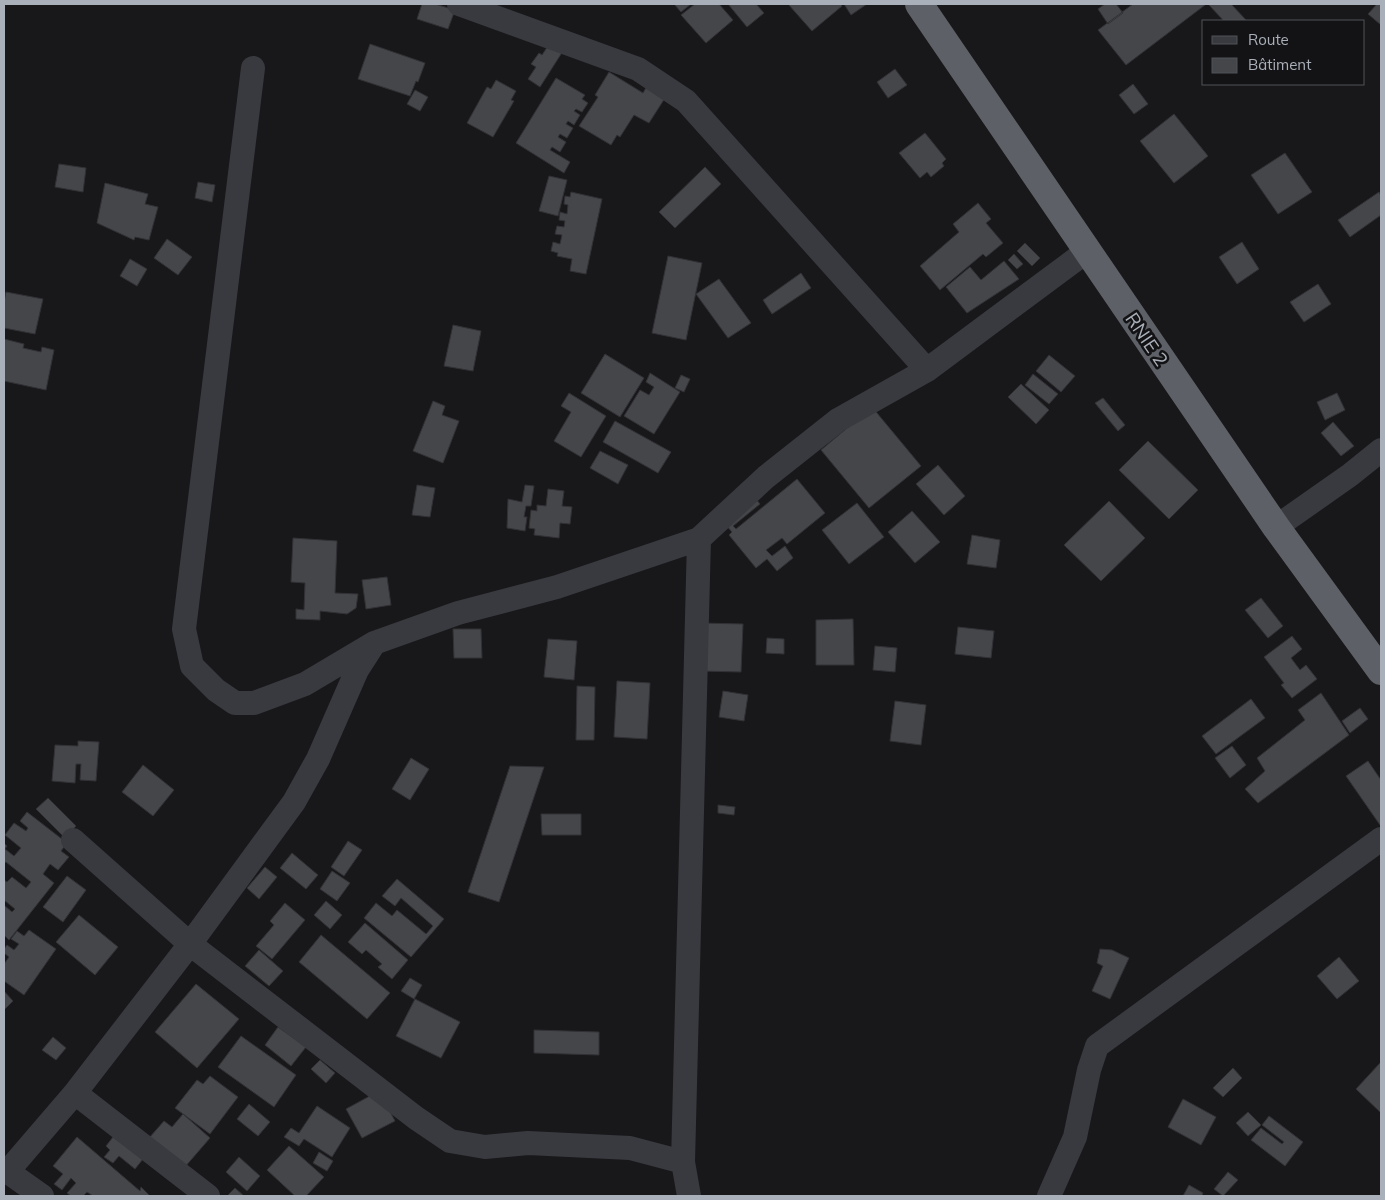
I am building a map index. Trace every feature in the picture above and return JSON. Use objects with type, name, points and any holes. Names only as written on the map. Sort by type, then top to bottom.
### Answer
[{"type":"highway","name":"RNIE 2","points":[[919,4],[1276,527],[1381,671]]},
{"type":"street","points":[[459,4],[638,69],[686,101],[927,370]]},
{"type":"street","points":[[253,68],[184,629],[192,666],[216,690],[235,703],[254,703],[305,684],[374,642],[458,613],[557,587],[699,539],[766,477],[838,420],[927,370],[1087,251]]},
{"type":"street","points":[[1276,527],[1350,475],[1381,450]]},
{"type":"street","points":[[689,1196],[683,1162],[699,539]]},
{"type":"street","points":[[42,1196],[6,1170],[75,1093],[190,944],[294,802],[318,759],[357,670],[374,642]]},
{"type":"street","points":[[1050,1196],[1075,1137],[1089,1070],[1097,1046],[1381,838]]},
{"type":"street","points":[[73,840],[190,944],[416,1118],[450,1141],[485,1146],[528,1144],[630,1148],[683,1162]]},
{"type":"street","points":[[75,1093],[208,1196]]},
{"type":"building","points":[[422,4],[435,4],[455,10],[448,29],[417,19]]},
{"type":"building","points":[[674,4],[691,4],[681,12]]},
{"type":"building","points":[[695,4],[719,4],[733,20],[706,43],[681,15]]},
{"type":"building","points":[[728,4],[756,4],[764,13],[747,27]]},
{"type":"building","points":[[788,4],[840,4],[842,6],[812,31]]},
{"type":"building","points":[[844,4],[867,4],[851,15]]},
{"type":"building","points":[[1105,4],[1116,4],[1123,13],[1108,24],[1098,9]]},
{"type":"building","points":[[1133,4],[1205,5],[1126,65],[1098,30]]},
{"type":"building","points":[[1208,4],[1231,4],[1246,20],[1223,20]]},
{"type":"building","points":[[1377,4],[1381,4],[1381,25],[1368,14]]},
{"type":"building","points":[[550,43],[563,51],[540,87],[528,79],[536,67],[531,64],[539,53],[542,55]]},
{"type":"building","points":[[370,44],[425,63],[410,96],[358,79]]},
{"type":"building","points":[[895,69],[907,85],[888,98],[877,82]]},
{"type":"building","points":[[609,72],[643,93],[647,86],[665,98],[649,123],[634,115],[620,137],[617,135],[611,145],[579,126],[598,97],[595,95]]},
{"type":"building","points":[[556,78],[585,95],[582,99],[588,103],[582,112],[576,109],[574,111],[580,115],[574,125],[568,121],[566,124],[573,128],[567,138],[560,134],[558,137],[566,142],[560,152],[552,147],[550,150],[570,162],[564,173],[516,143]]},
{"type":"building","points":[[496,80],[516,91],[511,100],[514,101],[493,137],[467,123],[487,87],[491,89]]},
{"type":"building","points":[[1133,84],[1148,104],[1134,114],[1119,95]]},
{"type":"building","points":[[415,90],[428,97],[420,111],[407,104]]},
{"type":"building","points":[[1174,114],[1208,156],[1174,183],[1140,141]]},
{"type":"building","points":[[925,133],[946,159],[942,163],[944,166],[931,177],[927,172],[920,178],[899,153]]},
{"type":"building","points":[[1285,153],[1312,192],[1278,214],[1251,175]]},
{"type":"building","points":[[59,164],[86,168],[83,192],[55,187]]},
{"type":"building","points":[[705,167],[721,184],[675,228],[659,212]]},
{"type":"building","points":[[549,176],[567,180],[558,216],[539,211]]},
{"type":"building","points":[[198,182],[215,185],[212,202],[195,198]]},
{"type":"building","points":[[105,183],[148,194],[145,204],[158,207],[149,240],[135,237],[134,240],[97,223]]},
{"type":"building","points":[[571,192],[602,199],[586,274],[570,271],[572,259],[557,256],[558,253],[551,251],[553,242],[560,244],[562,235],[555,234],[557,226],[564,227],[565,221],[559,220],[560,212],[567,214],[568,205],[564,204],[565,196],[570,197]]},
{"type":"building","points":[[1379,192],[1381,196],[1381,215],[1350,237],[1338,220]]},
{"type":"building","points":[[978,203],[991,219],[986,223],[1003,243],[986,257],[983,254],[940,290],[920,266],[959,232],[953,224]]},
{"type":"building","points":[[167,239],[192,257],[178,275],[154,258]]},
{"type":"building","points":[[1242,242],[1259,269],[1237,284],[1219,257]]},
{"type":"building","points":[[1025,243],[1040,258],[1032,266],[1017,251]]},
{"type":"building","points":[[1014,254],[1023,264],[1017,269],[1008,260]]},
{"type":"building","points":[[668,256],[702,263],[686,340],[652,333]]},
{"type":"building","points":[[130,259],[147,269],[137,286],[120,276]]},
{"type":"building","points":[[1004,261],[1019,279],[967,313],[946,287],[970,267],[981,280]]},
{"type":"building","points":[[801,273],[811,288],[772,314],[763,300]]},
{"type":"building","points":[[719,279],[751,323],[728,338],[696,294]]},
{"type":"building","points":[[1318,284],[1331,304],[1304,322],[1290,302]]},
{"type":"building","points":[[6,292],[43,299],[35,334],[4,328]]},
{"type":"building","points":[[453,325],[481,331],[473,371],[444,366]]},
{"type":"building","points":[[4,339],[24,344],[23,348],[41,352],[42,347],[54,350],[46,390],[4,381]]},
{"type":"building","points":[[605,354],[644,378],[620,417],[581,393]]},
{"type":"building","points":[[1049,355],[1075,376],[1061,392],[1036,371]]},
{"type":"building","points":[[650,373],[680,392],[654,434],[624,416],[640,390],[649,395],[654,387],[646,382]]},
{"type":"building","points":[[1033,374],[1058,394],[1049,404],[1025,385]]},
{"type":"building","points":[[681,375],[690,379],[684,392],[675,388]]},
{"type":"building","points":[[1021,384],[1049,410],[1036,424],[1008,397]]},
{"type":"building","points":[[569,393],[606,416],[581,457],[554,441],[571,412],[561,406]]},
{"type":"building","points":[[1337,393],[1345,410],[1325,420],[1317,402]]},
{"type":"building","points":[[1103,398],[1125,425],[1118,431],[1095,403]]},
{"type":"building","points":[[433,401],[445,406],[442,415],[459,421],[443,463],[413,451]]},
{"type":"building","points":[[872,407],[921,466],[869,508],[821,450]]},
{"type":"building","points":[[615,421],[671,452],[658,473],[603,442]]},
{"type":"building","points":[[1333,422],[1354,446],[1341,456],[1321,433]]},
{"type":"building","points":[[1148,441],[1198,490],[1169,519],[1119,470]]},
{"type":"building","points":[[600,451],[628,465],[618,484],[590,468]]},
{"type":"building","points":[[938,465],[965,496],[944,515],[916,484]]},
{"type":"building","points":[[797,479],[825,513],[787,544],[782,538],[766,550],[772,556],[785,546],[793,558],[777,571],[767,559],[756,568],[729,535],[732,532],[725,524],[756,499],[760,504],[733,526],[736,529]]},
{"type":"building","points":[[417,485],[435,488],[430,517],[412,515]]},
{"type":"building","points":[[525,485],[534,486],[531,506],[526,506],[524,517],[527,517],[525,531],[507,528],[508,499],[522,502]]},
{"type":"building","points":[[548,489],[564,491],[562,506],[572,507],[570,524],[560,523],[559,538],[534,535],[535,529],[529,528],[531,510],[537,511],[537,505],[546,506]]},
{"type":"building","points":[[1109,501],[1145,538],[1101,581],[1064,545]]},
{"type":"building","points":[[857,503],[884,537],[849,564],[822,530]]},
{"type":"building","points":[[912,511],[940,542],[915,563],[888,532]]},
{"type":"building","points":[[972,535],[1000,540],[996,568],[967,564]]},
{"type":"building","points":[[293,538],[337,541],[335,593],[358,594],[356,608],[347,614],[320,611],[320,620],[296,619],[296,609],[304,610],[305,583],[291,582]]},
{"type":"building","points":[[387,577],[391,605],[366,609],[362,580]]},
{"type":"building","points":[[1261,598],[1283,626],[1268,638],[1245,610]]},
{"type":"building","points":[[853,619],[854,665],[816,665],[816,620]]},
{"type":"building","points":[[701,623],[743,624],[741,672],[700,671]]},
{"type":"building","points":[[958,627],[994,631],[991,658],[955,654]]},
{"type":"building","points":[[453,629],[481,629],[482,658],[454,658]]},
{"type":"building","points":[[1292,636],[1302,649],[1291,658],[1300,670],[1306,665],[1317,679],[1292,698],[1281,685],[1284,683],[1264,657]]},
{"type":"building","points":[[767,638],[784,639],[784,654],[766,653]]},
{"type":"building","points":[[548,639],[577,641],[574,680],[544,677]]},
{"type":"building","points":[[875,646],[897,648],[895,672],[873,670]]},
{"type":"building","points":[[617,681],[650,683],[647,739],[614,737]]},
{"type":"building","points":[[577,686],[595,687],[594,740],[576,740]]},
{"type":"building","points":[[723,691],[748,695],[744,721],[719,717]]},
{"type":"building","points":[[1321,693],[1349,735],[1258,803],[1245,789],[1265,771],[1257,758],[1305,720],[1298,710]]},
{"type":"building","points":[[1251,699],[1265,718],[1216,754],[1202,736]]},
{"type":"building","points":[[895,701],[926,705],[921,745],[890,741]]},
{"type":"building","points":[[1360,708],[1368,719],[1350,733],[1342,721]]},
{"type":"building","points":[[78,741],[99,742],[96,781],[80,780],[81,764],[76,764],[75,783],[52,781],[55,745],[78,746]]},
{"type":"building","points":[[1232,746],[1246,765],[1230,778],[1215,758]]},
{"type":"building","points":[[411,758],[429,769],[410,800],[392,789]]},
{"type":"building","points":[[1368,761],[1381,780],[1380,825],[1346,776]]},
{"type":"building","points":[[143,765],[174,790],[153,816],[122,792]]},
{"type":"building","points":[[510,766],[544,767],[499,902],[468,892]]},
{"type":"building","points":[[48,798],[76,826],[65,838],[36,809]]},
{"type":"building","points":[[718,805],[735,807],[734,815],[718,813]]},
{"type":"building","points":[[27,812],[67,843],[61,851],[69,857],[58,870],[50,864],[43,874],[54,883],[9,940],[4,935],[4,905],[12,912],[15,909],[4,900],[4,880],[7,882],[12,877],[26,888],[31,882],[6,862],[4,863],[4,843],[7,846],[5,849],[14,856],[21,848],[5,835],[14,823],[26,831],[28,828],[20,821]]},
{"type":"building","points":[[541,814],[581,814],[581,835],[542,835]]},
{"type":"building","points":[[348,841],[362,850],[344,876],[331,867]]},
{"type":"building","points":[[292,853],[318,875],[306,889],[280,868]]},
{"type":"building","points":[[265,867],[277,877],[259,899],[247,888]]},
{"type":"building","points":[[332,871],[350,883],[337,901],[320,889]]},
{"type":"building","points":[[67,876],[86,890],[63,922],[43,907]]},
{"type":"building","points":[[397,879],[444,919],[411,957],[364,918],[376,903],[392,916],[397,910],[426,934],[433,926],[401,898],[395,906],[382,896]]},
{"type":"building","points":[[326,901],[342,915],[330,929],[314,915]]},
{"type":"building","points":[[285,903],[305,920],[272,959],[256,946],[274,925],[270,921]]},
{"type":"building","points":[[79,915],[118,947],[95,975],[56,942]]},
{"type":"building","points":[[365,923],[408,960],[392,979],[378,967],[382,964],[366,950],[362,954],[348,942]]},
{"type":"building","points":[[29,930],[56,949],[24,995],[4,981],[4,964],[9,957],[4,953],[4,949],[7,945],[14,950],[19,944],[11,939],[17,931],[24,936]]},
{"type":"building","points":[[321,935],[390,993],[367,1019],[299,962]]},
{"type":"building","points":[[1100,949],[1112,950],[1129,958],[1110,999],[1092,991],[1103,966],[1097,963]]},
{"type":"building","points":[[259,950],[283,971],[269,986],[245,966]]},
{"type":"building","points":[[1339,957],[1359,981],[1337,999],[1317,976]]},
{"type":"building","points":[[410,978],[422,985],[414,999],[401,991]]},
{"type":"building","points":[[196,984],[239,1019],[197,1068],[155,1032]]},
{"type":"building","points":[[4,991],[13,1001],[4,1010]]},
{"type":"building","points":[[415,999],[460,1022],[441,1058],[396,1036]]},
{"type":"building","points":[[278,1027],[306,1047],[291,1066],[265,1045]]},
{"type":"building","points":[[534,1030],[599,1032],[599,1055],[534,1053]]},
{"type":"building","points":[[241,1036],[296,1075],[274,1107],[218,1067]]},
{"type":"building","points":[[53,1037],[66,1048],[56,1060],[42,1050]]},
{"type":"building","points":[[320,1060],[335,1073],[326,1083],[311,1069]]},
{"type":"building","points":[[1381,1064],[1381,1113],[1356,1089]]},
{"type":"building","points":[[1233,1068],[1242,1078],[1223,1097],[1213,1088]]},
{"type":"building","points":[[210,1076],[238,1097],[210,1134],[175,1108],[197,1080],[203,1084]]},
{"type":"building","points":[[379,1091],[395,1121],[362,1138],[346,1109]]},
{"type":"building","points":[[1183,1099],[1216,1117],[1201,1145],[1168,1127]]},
{"type":"building","points":[[249,1104],[270,1122],[258,1136],[237,1119]]},
{"type":"building","points":[[317,1106],[350,1128],[332,1157],[304,1139],[299,1146],[284,1137],[291,1128],[299,1133]]},
{"type":"building","points":[[1248,1112],[1261,1125],[1248,1136],[1236,1123]]},
{"type":"building","points":[[183,1114],[210,1138],[184,1168],[149,1138],[164,1121],[172,1127]]},
{"type":"building","points":[[1269,1116],[1303,1142],[1285,1166],[1251,1140],[1261,1128],[1282,1144],[1284,1142],[1262,1125]]},
{"type":"building","points":[[77,1137],[140,1191],[141,1187],[150,1196],[93,1196],[87,1192],[83,1196],[71,1196],[67,1193],[76,1183],[71,1178],[62,1190],[54,1184],[63,1174],[53,1166]]},
{"type":"building","points":[[113,1137],[143,1159],[135,1169],[119,1156],[113,1163],[104,1157],[110,1150],[106,1146]]},
{"type":"building","points":[[289,1146],[324,1177],[306,1196],[295,1196],[267,1170]]},
{"type":"building","points":[[319,1152],[333,1161],[327,1171],[313,1163]]},
{"type":"building","points":[[239,1157],[260,1176],[247,1191],[226,1172]]},
{"type":"building","points":[[1228,1172],[1238,1180],[1223,1196],[1214,1189]]},
{"type":"building","points":[[1189,1185],[1203,1193],[1202,1196],[1183,1196]]},
{"type":"building","points":[[235,1188],[244,1196],[227,1196]]}]
